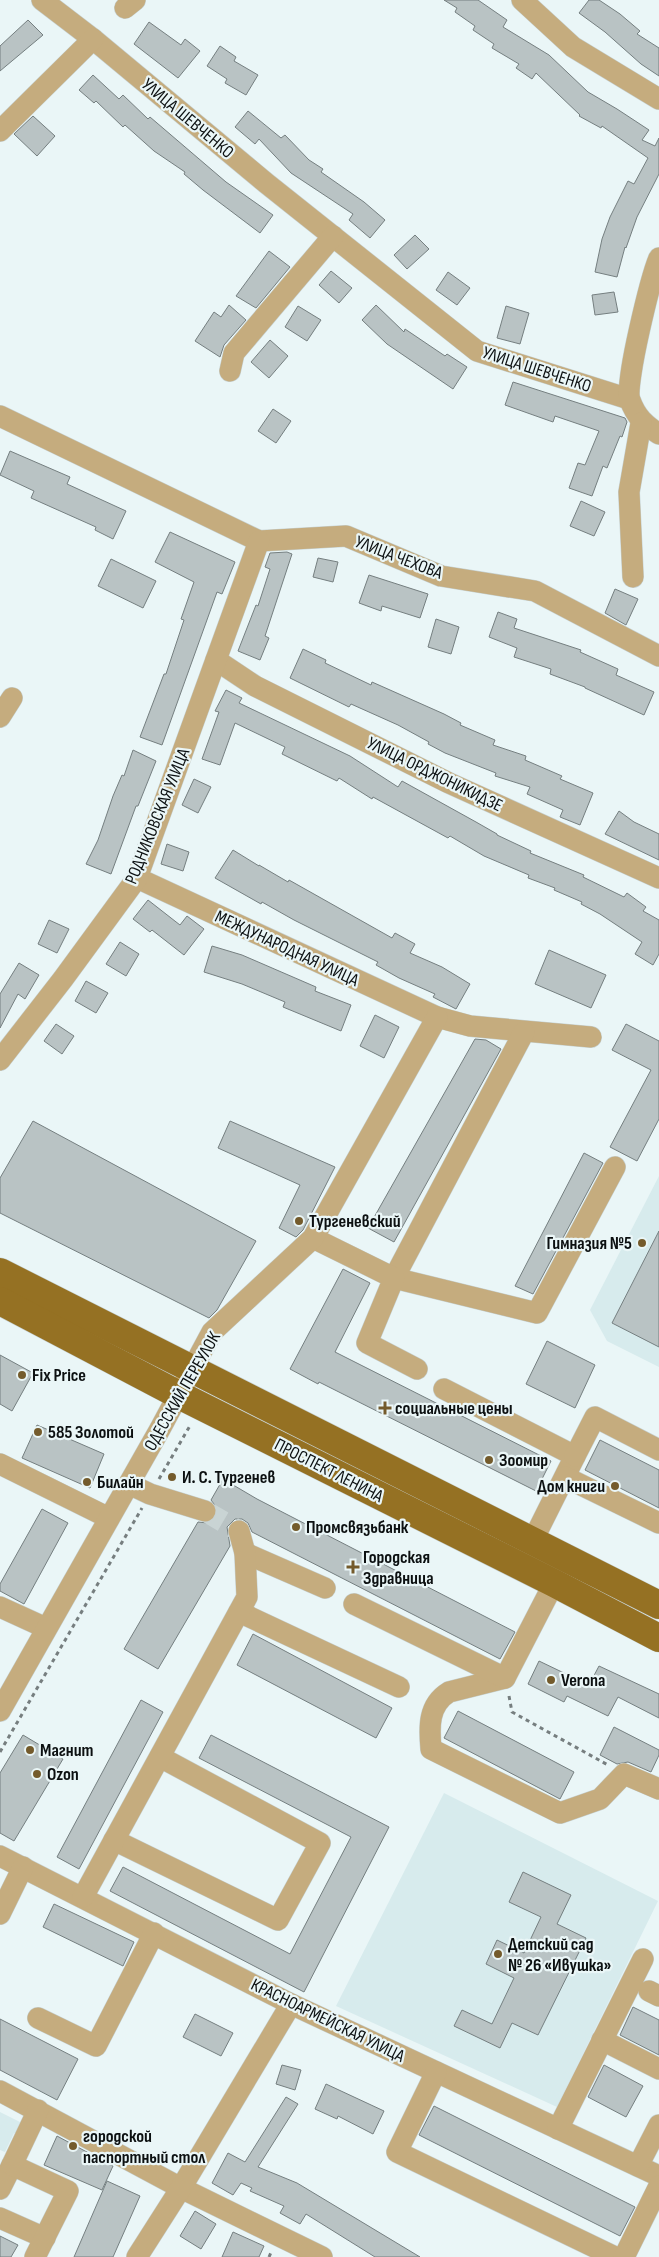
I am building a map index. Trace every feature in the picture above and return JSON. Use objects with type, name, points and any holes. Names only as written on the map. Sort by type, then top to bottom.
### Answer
[{"type":"main road","name":"ПРОСПЕКТ ЛЕНИНА","points":[[0,1272],[659,1605]]},
{"type":"main road","name":"ПРОСПЕКТ ЛЕНИНА","points":[[1,1304],[554,1583],[659,1638]]},
{"type":"street","name":"УЛИЦА ШЕВЧЕНКО","points":[[42,0],[477,351],[629,399]]},
{"type":"street","points":[[522,0],[573,47],[659,99]]},
{"type":"street","points":[[0,131],[93,40]]},
{"type":"street","points":[[230,371],[234,353],[333,236]]},
{"type":"street","points":[[633,576],[629,492],[650,428],[629,399],[632,366],[659,258]]},
{"type":"street","name":"УЛИЦА ЧЕХОВА","points":[[1,414],[259,541],[346,536],[440,576],[535,591],[659,656]]},
{"type":"street","name":"РОДНИКОВСКАЯ УЛИЦА","points":[[0,1060],[63,979],[137,878],[259,541]]},
{"type":"street","name":"УЛИЦА ОРДЖОНИКИДЗЕ","points":[[216,660],[255,686],[449,783],[659,878]]},
{"type":"street","points":[[0,717],[12,698]]},
{"type":"street","name":"МЕЖДУНАРОДНАЯ УЛИЦА","points":[[137,878],[436,1017],[470,1026],[591,1037]]},
{"type":"street","name":"ОДЕССКИЙ ПЕРЕУЛОК","points":[[0,1711],[129,1484],[190,1401],[192,1370],[212,1332],[313,1238],[436,1017]]},
{"type":"street","points":[[417,1369],[367,1343],[394,1278],[524,1032]]},
{"type":"street","points":[[313,1238],[394,1278],[537,1313],[615,1166]]},
{"type":"street","points":[[444,1389],[575,1456]]},
{"type":"street","points":[[533,1540],[595,1417],[659,1450]]},
{"type":"street","points":[[0,1464],[109,1518]]},
{"type":"street","points":[[565,1477],[659,1523]]},
{"type":"street","points":[[129,1484],[150,1494],[205,1511]]},
{"type":"street","points":[[83,1897],[247,1597],[245,1552],[239,1531]]},
{"type":"street","points":[[245,1552],[325,1588]]},
{"type":"street","points":[[554,1583],[505,1678],[450,1692],[442,1696],[429,1722],[431,1749],[560,1813],[600,1799],[624,1774],[659,1789]]},
{"type":"street","points":[[354,1604],[505,1678]]},
{"type":"street","points":[[0,1607],[46,1628]]},
{"type":"street","points":[[239,1612],[399,1687]]},
{"type":"street","points":[[114,1840],[278,1920],[320,1843],[160,1757]]},
{"type":"street","name":"КРАСНОАРМЕЙСКАЯ УЛИЦА","points":[[0,1856],[291,2004],[659,2176]]},
{"type":"street","points":[[0,1914],[23,1867]]},
{"type":"street","points":[[38,2018],[96,2046],[154,1934]]},
{"type":"street","points":[[558,2129],[643,1959]]},
{"type":"street","points":[[137,2257],[181,2188],[291,2004]]},
{"type":"street","points":[[602,2040],[659,2069]]},
{"type":"street","points":[[436,2072],[397,2152],[615,2257]]},
{"type":"street","points":[[0,2091],[181,2188],[322,2257]]},
{"type":"street","points":[[0,2189],[38,2110]]},
{"type":"street","points":[[638,2166],[659,2125]]},
{"type":"street","points":[[0,2218],[40,2248],[68,2191],[12,2165]]},
{"type":"street","points":[[624,2257],[659,2186]]},
{"type":"path","points":[[0,1752],[150,1494],[190,1401]]},
{"type":"path","points":[[505,1678],[512,1712],[624,1774]]},
{"type":"shaded area","name":"Гимназия №5","points":[[659,1176],[659,1367],[607,1341],[590,1310]]},
{"type":"shaded area","name":"Детский сад № 26 «Ивушка»","points":[[444,1793],[658,1901],[557,2107],[336,2006]]},
{"type":"shaded area","points":[[0,2112],[24,2124],[18,2135],[14,2133],[5,2152],[0,2150]]},
{"type":"building","points":[[444,0],[478,0],[507,20],[503,27],[549,55],[588,92],[649,130],[642,140],[655,146],[659,138],[659,174],[637,217],[625,247],[617,277],[595,272],[602,239],[610,217],[628,181],[634,184],[648,158],[602,126],[601,128],[579,116],[536,73],[532,79],[516,68],[519,64],[492,48],[494,44],[473,30],[475,26],[455,12],[457,8]]},
{"type":"building","points":[[589,0],[599,0],[620,14],[640,31],[637,34],[659,48],[659,76],[641,64],[605,32],[579,13]]},
{"type":"building","points":[[28,20],[43,35],[0,71],[0,46]]},
{"type":"building","points":[[149,22],[181,45],[185,39],[200,51],[178,78],[134,44]]},
{"type":"building","points":[[220,46],[236,57],[234,61],[258,75],[246,95],[225,83],[227,79],[207,66]]},
{"type":"building","points":[[93,75],[119,99],[123,95],[148,119],[150,117],[226,182],[273,215],[260,233],[203,190],[184,174],[185,172],[154,151],[125,125],[123,127],[96,101],[94,103],[79,90]]},
{"type":"building","points":[[248,111],[281,138],[285,135],[309,160],[323,169],[321,172],[364,202],[385,220],[370,238],[349,220],[353,214],[291,173],[259,139],[255,144],[235,127]]},
{"type":"building","points":[[33,116],[55,136],[37,156],[14,134]]},
{"type":"building","points":[[415,235],[429,249],[407,269],[394,255]]},
{"type":"building","points":[[269,251],[290,267],[256,308],[236,296]]},
{"type":"building","points":[[331,271],[352,288],[339,303],[319,285]]},
{"type":"building","points":[[448,272],[470,288],[457,305],[436,290]]},
{"type":"building","points":[[614,292],[618,312],[595,315],[592,295]]},
{"type":"building","points":[[229,305],[246,320],[224,345],[220,357],[195,341],[214,312],[221,317]]},
{"type":"building","points":[[376,305],[404,332],[405,329],[445,356],[447,354],[467,367],[453,389],[387,344],[362,320]]},
{"type":"building","points":[[298,306],[321,320],[307,341],[285,327]]},
{"type":"building","points":[[506,306],[529,313],[520,344],[497,338]]},
{"type":"building","points":[[270,340],[288,356],[269,378],[251,362]]},
{"type":"building","points":[[513,382],[625,418],[627,422],[622,437],[620,436],[607,468],[603,466],[592,496],[569,488],[578,463],[585,465],[599,431],[555,416],[553,422],[505,405]]},
{"type":"building","points":[[273,409],[291,421],[276,443],[258,431]]},
{"type":"building","points":[[10,451],[70,477],[67,484],[126,511],[113,539],[95,530],[96,527],[31,498],[34,491],[0,475]]},
{"type":"building","points":[[581,501],[605,512],[594,536],[570,526]]},
{"type":"building","points":[[170,532],[235,562],[222,594],[217,592],[162,745],[140,737],[164,674],[166,674],[184,620],[181,619],[194,582],[155,562]]},
{"type":"building","points":[[287,552],[292,554],[265,636],[269,638],[260,660],[238,651],[256,605],[258,606],[270,569],[265,567],[270,553]]},
{"type":"building","points":[[318,558],[338,562],[333,582],[313,577]]},
{"type":"building","points":[[111,559],[156,581],[143,608],[98,586]]},
{"type":"building","points":[[369,575],[428,594],[420,618],[382,606],[381,611],[359,603]]},
{"type":"building","points":[[615,589],[638,599],[626,625],[605,613]]},
{"type":"building","points":[[498,612],[517,619],[514,628],[581,650],[580,652],[618,669],[616,675],[654,692],[644,715],[585,687],[550,674],[551,669],[514,657],[517,648],[489,637]]},
{"type":"building","points":[[436,619],[459,627],[451,654],[428,647]]},
{"type":"building","points":[[303,649],[326,660],[325,663],[371,685],[372,682],[444,714],[461,723],[460,725],[495,740],[493,745],[526,756],[525,760],[562,776],[560,779],[593,793],[580,825],[560,817],[563,810],[527,794],[530,787],[495,776],[496,773],[445,753],[398,725],[351,704],[349,707],[290,678]]},
{"type":"building","points":[[226,690],[242,698],[239,703],[350,756],[398,787],[402,781],[497,835],[531,851],[530,853],[584,875],[583,877],[624,897],[627,893],[646,907],[643,911],[659,920],[659,954],[653,965],[635,954],[642,942],[600,914],[581,904],[582,902],[554,890],[555,888],[528,878],[529,875],[484,856],[450,836],[448,838],[373,797],[372,799],[339,778],[337,781],[282,754],[285,747],[235,723],[220,765],[202,759],[219,712],[215,711]]},
{"type":"building","points":[[133,750],[156,761],[138,806],[136,806],[111,874],[86,864],[98,840],[113,796],[122,775],[124,776]]},
{"type":"building","points":[[194,779],[211,787],[198,813],[182,805]]},
{"type":"building","points":[[619,811],[634,822],[659,834],[659,860],[605,834]]},
{"type":"building","points":[[167,844],[189,852],[183,871],[161,864]]},
{"type":"building","points":[[233,850],[392,938],[395,933],[415,944],[410,953],[442,967],[470,984],[456,1009],[433,997],[435,994],[399,978],[376,965],[378,962],[262,902],[261,904],[215,878]]},
{"type":"building","points":[[148,900],[180,925],[187,916],[204,929],[184,955],[152,930],[150,932],[133,919]]},
{"type":"building","points":[[49,920],[69,929],[57,953],[38,944]]},
{"type":"building","points":[[120,942],[139,954],[126,976],[106,964]]},
{"type":"building","points":[[212,946],[242,955],[316,987],[315,991],[351,1005],[341,1031],[283,1007],[285,1002],[242,984],[204,972]]},
{"type":"building","points":[[549,950],[606,975],[591,1008],[535,984]]},
{"type":"building","points":[[19,963],[39,975],[25,999],[18,994],[0,1028],[0,994]]},
{"type":"building","points":[[86,981],[108,993],[96,1013],[75,1001]]},
{"type":"building","points":[[375,1015],[399,1027],[384,1058],[360,1046]]},
{"type":"building","points":[[56,1024],[74,1036],[62,1054],[44,1041]]},
{"type":"building","points":[[626,1024],[659,1041],[659,1119],[637,1161],[610,1147],[651,1070],[612,1050]]},
{"type":"building","points":[[475,1039],[486,1040],[501,1049],[394,1242],[368,1228]]},
{"type":"building","points":[[33,1121],[256,1241],[217,1310],[209,1318],[0,1213],[0,1178]]},
{"type":"building","points":[[230,1121],[335,1167],[303,1230],[296,1237],[279,1228],[300,1185],[218,1148]]},
{"type":"building","points":[[584,1153],[603,1163],[533,1294],[515,1286]]},
{"type":"building","points":[[659,1231],[659,1347],[612,1323]]},
{"type":"building","points":[[343,1269],[370,1283],[335,1352],[551,1461],[536,1491],[290,1369]]},
{"type":"building","points":[[547,1341],[595,1365],[575,1408],[526,1384]]},
{"type":"building","points":[[0,1355],[33,1373],[12,1411],[0,1404]]},
{"type":"building","points":[[37,1425],[104,1454],[90,1488],[22,1458]]},
{"type":"building","points":[[600,1440],[659,1470],[659,1508],[585,1470]]},
{"type":"building","points":[[223,1479],[257,1499],[515,1632],[500,1659],[252,1532],[248,1523],[242,1519],[235,1519],[227,1527],[230,1546],[158,1669],[124,1649],[198,1522],[208,1523],[217,1515],[217,1508],[211,1500]]},
{"type":"building","points":[[42,1509],[68,1523],[24,1604],[0,1591],[0,1584]]},
{"type":"building","points":[[253,1634],[392,1708],[376,1738],[237,1665]]},
{"type":"building","points":[[539,1661],[589,1685],[599,1666],[659,1694],[659,1718],[618,1697],[608,1716],[567,1696],[564,1702],[528,1684]]},
{"type":"building","points":[[141,1700],[163,1712],[79,1869],[57,1857]]},
{"type":"building","points":[[458,1711],[574,1772],[560,1799],[444,1738]]},
{"type":"building","points":[[614,1727],[659,1750],[659,1755],[651,1772],[628,1762],[617,1764],[600,1755]]},
{"type":"building","points":[[23,1735],[63,1759],[14,1841],[0,1833],[0,1773]]},
{"type":"building","points":[[211,1735],[389,1827],[304,1992],[110,1891],[123,1867],[290,1954],[351,1837],[199,1758]]},
{"type":"building","points":[[523,1872],[571,1895],[557,1924],[586,1938],[538,2035],[512,2023],[500,2048],[454,2026],[462,2010],[492,2024],[514,1978],[486,1964],[497,1940],[524,1953],[541,1917],[509,1902]]},
{"type":"building","points":[[54,1904],[134,1942],[123,1966],[43,1927]]},
{"type":"building","points":[[633,2007],[659,2020],[659,2055],[620,2035]]},
{"type":"building","points":[[195,2014],[233,2033],[221,2056],[183,2037]]},
{"type":"building","points":[[0,2019],[78,2059],[57,2100],[0,2070]]},
{"type":"building","points":[[282,2065],[301,2070],[295,2090],[276,2084]]},
{"type":"building","points":[[604,2065],[643,2086],[626,2117],[588,2097]]},
{"type":"building","points":[[326,2084],[384,2111],[373,2134],[338,2116],[337,2119],[315,2109]]},
{"type":"building","points":[[286,2097],[298,2104],[258,2167],[297,2183],[420,2257],[375,2257],[306,2214],[300,2224],[280,2213],[284,2206],[250,2191],[252,2188],[241,2183],[233,2195],[212,2183],[228,2153],[245,2162]]},
{"type":"building","points":[[434,2106],[635,2207],[620,2236],[419,2135]]},
{"type":"building","points":[[57,2136],[113,2166],[102,2190],[44,2165]]},
{"type":"building","points":[[107,2181],[140,2196],[113,2257],[74,2257]]},
{"type":"building","points":[[195,2211],[216,2224],[201,2249],[180,2236]]},
{"type":"building","points":[[233,2232],[264,2246],[259,2257],[222,2257]]},
{"type":"building","points":[[0,2236],[18,2245],[11,2257],[0,2257]]},
{"type":"tunnel","points":[[205,1511],[239,1531]]},
{"type":"place","name":"Тургеневский","points":[[299,1221]]},
{"type":"place","name":"Гимназия №5","points":[[642,1243]]},
{"type":"place","name":"Fix Price","points":[[22,1375]]},
{"type":"place","name":"социальные цены","points":[[385,1408]]},
{"type":"place","name":"585 Золотой","points":[[38,1432]]},
{"type":"place","name":"Зоомир","points":[[489,1460]]},
{"type":"place","name":"И. С. Тургенев","points":[[172,1477]]},
{"type":"place","name":"Билайн","points":[[87,1482]]},
{"type":"place","name":"Дом книги","points":[[615,1486]]},
{"type":"place","name":"Промсвязьбанк","points":[[296,1527]]},
{"type":"place","name":"Городская Здравница","points":[[353,1567]]},
{"type":"place","name":"Verona","points":[[551,1680]]},
{"type":"place","name":"Магнит","points":[[30,1750]]},
{"type":"place","name":"Ozon","points":[[37,1774]]},
{"type":"place","name":"Детский сад № 26 «Ивушка»","points":[[498,1954]]},
{"type":"place","name":"городской паспортный стол","points":[[73,2146]]}]
